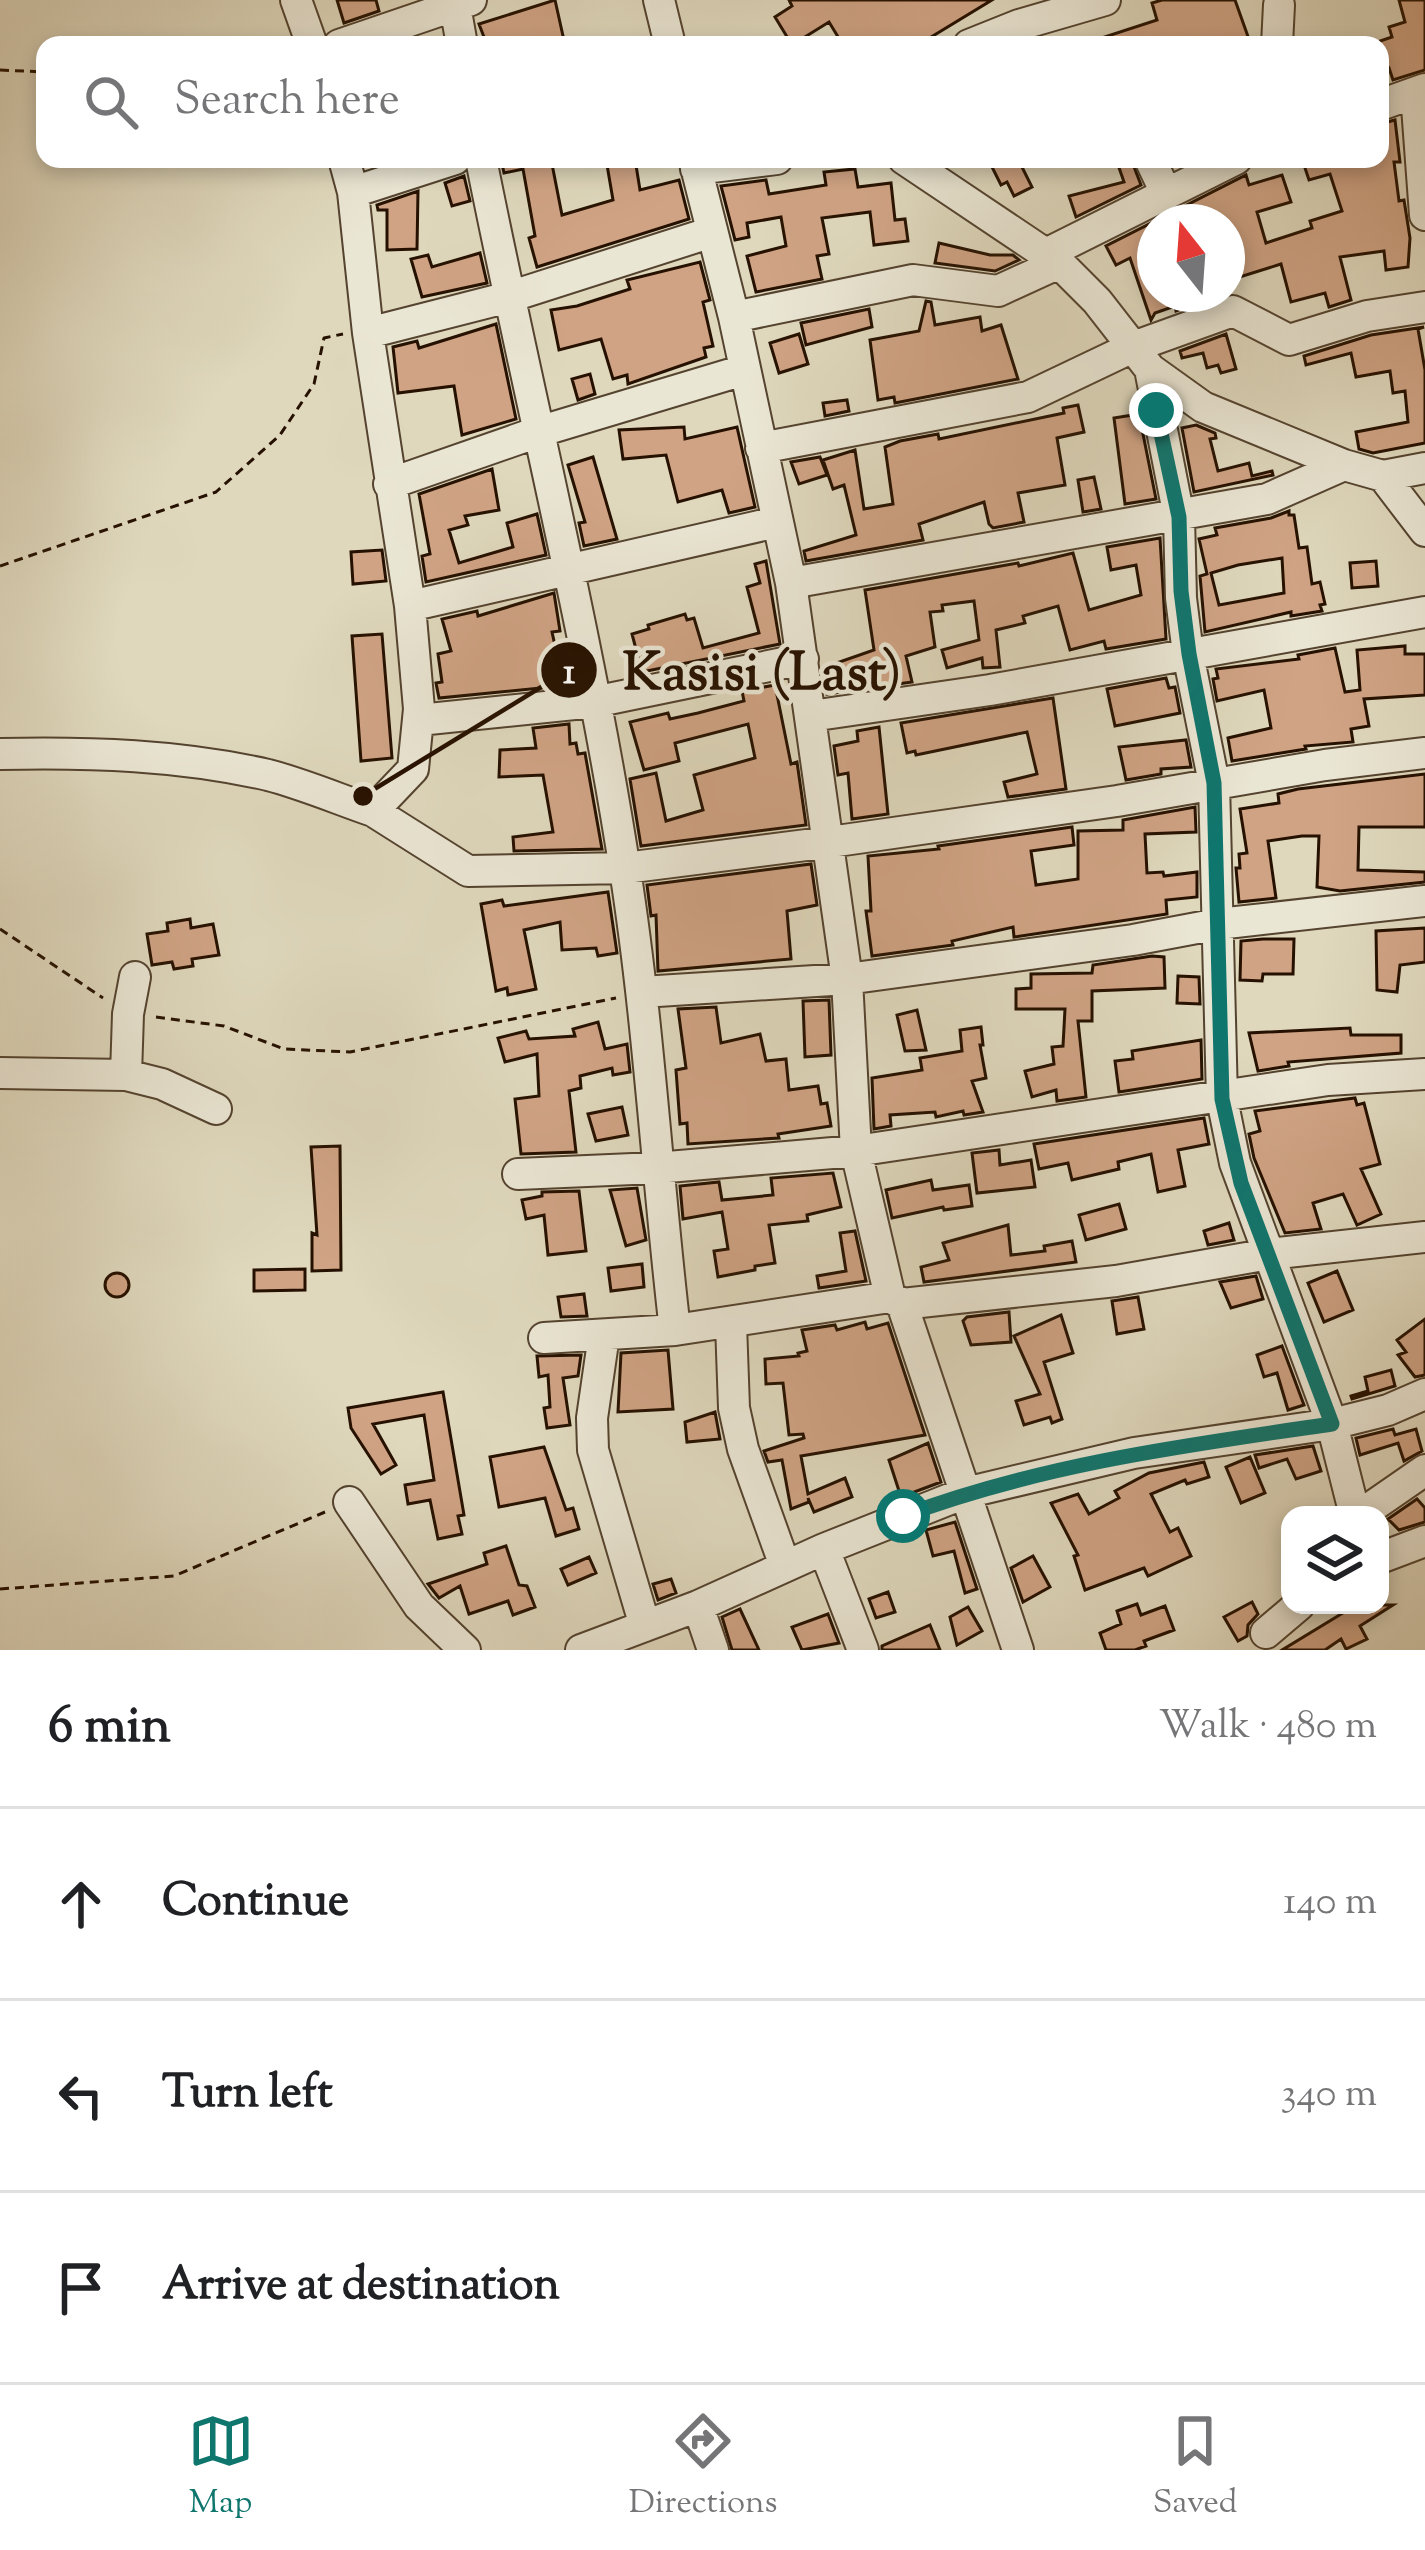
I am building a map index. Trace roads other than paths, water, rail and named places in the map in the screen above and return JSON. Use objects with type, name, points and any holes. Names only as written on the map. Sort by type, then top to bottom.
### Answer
[{"type":"street","points":[[296,0],[309,36]]},
{"type":"street","points":[[659,0],[668,36]]},
{"type":"street","points":[[992,36],[1105,0]]},
{"type":"street","points":[[364,36],[460,2],[462,36]]},
{"type":"street","points":[[1277,36],[1279,4]]},
{"type":"street","points":[[1389,102],[1421,91],[1425,214]]},
{"type":"street","points":[[346,168],[410,606],[419,720],[413,769],[373,811]]},
{"type":"street","points":[[353,192],[427,168]]},
{"type":"street","points":[[484,168],[541,430],[625,868],[675,1330]]},
{"type":"street","points":[[696,168],[734,316],[791,583],[847,979],[856,1151],[896,1300],[1018,1650]]},
{"type":"street","points":[[917,168],[1052,259],[1096,301],[1141,358],[1217,415],[1383,476],[1425,468]]},
{"type":"street","points":[[1154,168],[1166,193]]},
{"type":"street","points":[[734,316],[913,280],[998,291],[1217,168]]},
{"type":"street","points":[[368,333],[509,297],[712,232]]},
{"type":"street","points":[[761,448],[1028,397],[1141,358],[1233,311],[1280,338],[1293,340],[1367,316],[1425,307]]},
{"type":"street","points":[[1141,358],[1179,517],[1189,654],[1214,783],[1222,1099],[1235,1163],[1332,1424],[1355,1506]]},
{"type":"street","points":[[389,484],[541,430],[743,370]]},
{"type":"street","points":[[791,583],[1275,497],[1344,465]]},
{"type":"street","points":[[1383,476],[1425,531]]},
{"type":"street","points":[[410,606],[777,522]]},
{"type":"street","points":[[811,716],[990,691],[1425,612]]},
{"type":"street","points":[[419,720],[594,702],[803,658]]},
{"type":"street","points":[[0,754],[142,756],[272,776],[373,811],[468,871],[625,868],[1425,753]]},
{"type":"street","points":[[642,992],[847,979],[1132,940],[1218,923],[1425,901]]},
{"type":"street","points":[[126,1075],[135,977]]},
{"type":"street","points":[[0,1072],[126,1075],[162,1084],[216,1109]]},
{"type":"street","points":[[518,1174],[856,1151],[1328,1080],[1425,1074]]},
{"type":"street","points":[[544,1338],[675,1330],[896,1300],[1116,1281],[1269,1254],[1425,1238]]},
{"type":"street","points":[[731,1324],[734,1408],[743,1449],[785,1566]]},
{"type":"street","points":[[604,1335],[592,1418],[593,1450],[645,1626]]},
{"type":"street","points":[[581,1650],[698,1606],[964,1493],[1135,1453],[1332,1424],[1388,1410],[1425,1394]]},
{"type":"street","points":[[1371,1506],[1425,1470]]},
{"type":"street","points":[[349,1502],[419,1606],[465,1650]]},
{"type":"street","points":[[1389,1554],[1425,1540]]},
{"type":"street","points":[[824,1549],[863,1650]]},
{"type":"street","points":[[698,1606],[713,1650]]},
{"type":"street","points":[[1265,1634],[1288,1614]]},
{"type":"place","name":"Kasisi (Last)","points":[[363,796]]}]
